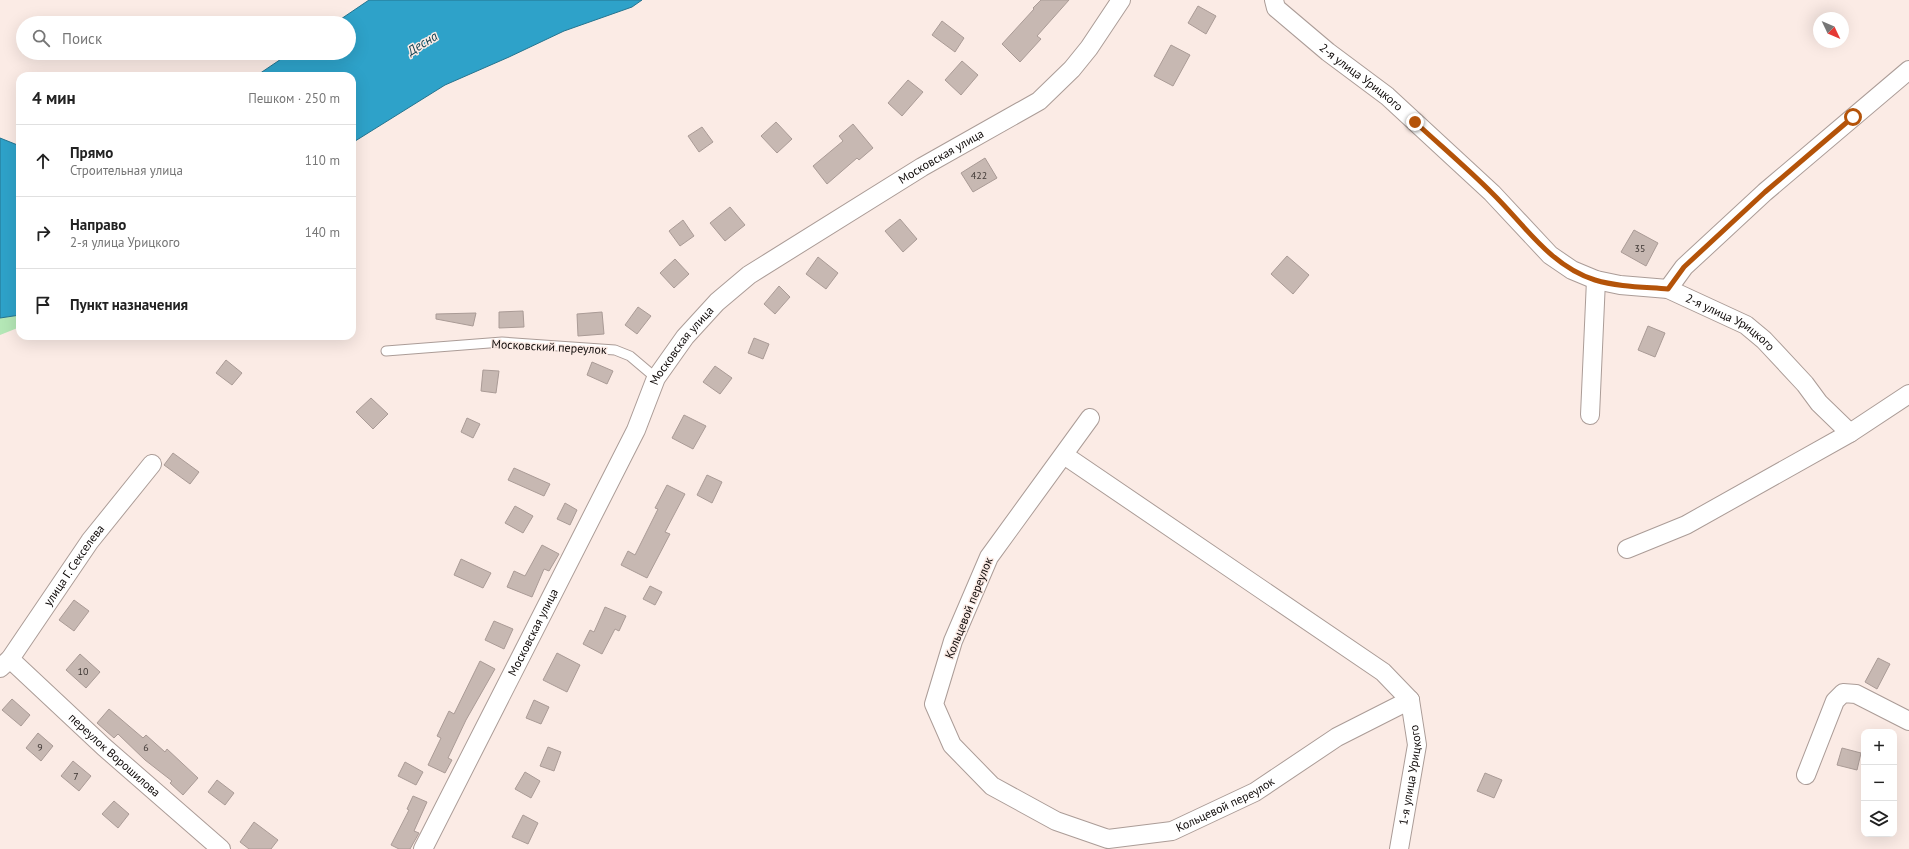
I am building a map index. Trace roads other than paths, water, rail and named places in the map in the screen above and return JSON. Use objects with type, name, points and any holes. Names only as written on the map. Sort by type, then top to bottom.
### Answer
[{"type":"street","name":"Московская улица","points":[[423,849],[636,430],[656,378],[685,337],[717,302],[749,275],[922,167],[1039,101],[1072,69],[1121,0]]},
{"type":"street","name":"2-я улица Урицкого","points":[[1274,0],[1276,8],[1328,52],[1387,96],[1487,188],[1550,255],[1572,270],[1596,280],[1620,285],[1668,289],[1746,325],[1764,340],[1805,384],[1819,404],[1850,433]]},
{"type":"street","points":[[1668,289],[1684,267],[1765,192],[1909,70]]},
{"type":"street","points":[[1590,415],[1596,280]]},
{"type":"street","points":[[1627,549],[1686,526],[1850,433],[1909,394]]},
{"type":"street","name":"Кольцевой переулок","points":[[1090,418],[988,557],[953,641],[934,704],[952,745],[992,786],[1056,821],[1108,839],[1172,831],[1255,792],[1336,737],[1410,700]]},
{"type":"street","points":[[1064,455],[1383,672],[1410,700]]},
{"type":"street","name":"улица Г. Секселева","points":[[5,664],[90,541],[152,464]]},
{"type":"street","name":"переулок Ворошилова","points":[[5,664],[104,747],[221,849]]},
{"type":"street","points":[[1806,775],[1835,701],[1843,693],[1856,694],[1909,721]]},
{"type":"street","name":"1-я улица Урицкого","points":[[1399,849],[1417,745],[1410,700]]},
{"type":"lane","name":"Московский переулок","points":[[386,351],[502,342],[615,350],[630,356],[656,378]]},
{"type":"water","name":"Десна","points":[[369,0],[642,0],[632,7],[564,31],[445,85],[356,141],[356,72],[262,72],[280,60],[356,60],[356,16],[345,16]]},
{"type":"water","points":[[0,138],[16,144],[16,316],[0,318]]}]
